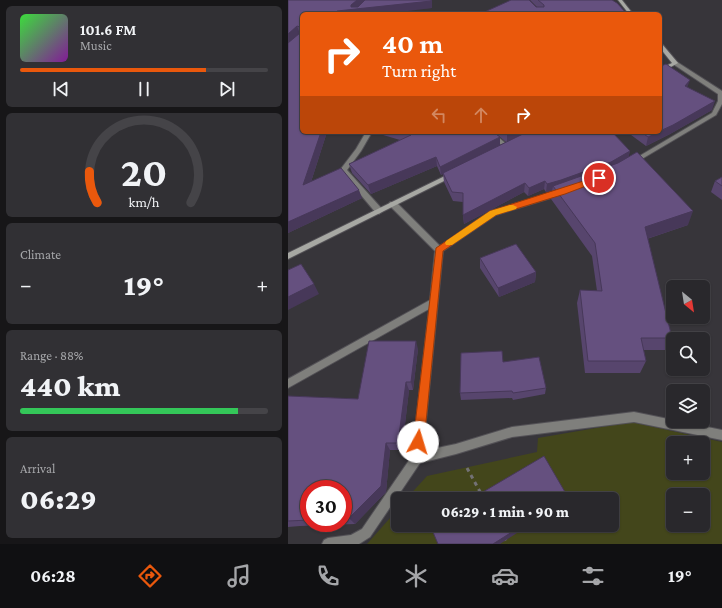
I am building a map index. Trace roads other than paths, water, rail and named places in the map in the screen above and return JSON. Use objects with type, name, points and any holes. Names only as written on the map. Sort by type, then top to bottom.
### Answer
[{"type":"street","points":[[620,0],[629,12]]},
{"type":"street","points":[[624,167],[714,114],[721,101],[720,93],[675,62],[662,47]]},
{"type":"street","points":[[662,71],[675,62]]},
{"type":"street","points":[[368,134],[359,150],[343,170],[379,211]]},
{"type":"street","points":[[491,134],[510,146],[500,151]]},
{"type":"street","points":[[288,256],[457,172]]},
{"type":"street","points":[[328,544],[353,541],[366,533],[417,458],[439,250],[493,213],[569,189]]},
{"type":"street","points":[[393,204],[439,250]]},
{"type":"street","points":[[288,384],[433,302]]},
{"type":"street","points":[[417,458],[456,449],[512,432],[634,417],[722,435]]}]
